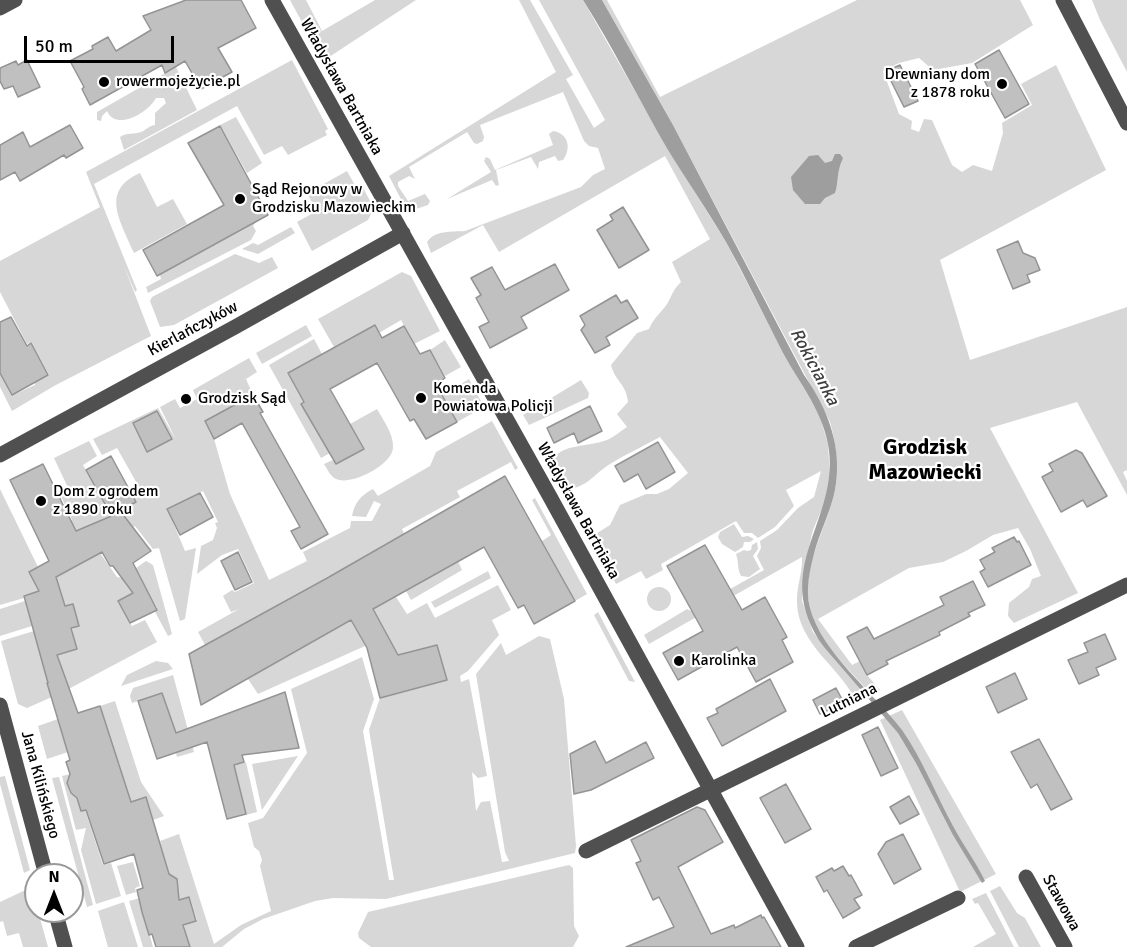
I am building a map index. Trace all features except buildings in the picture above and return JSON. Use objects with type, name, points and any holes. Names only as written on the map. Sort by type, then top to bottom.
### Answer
[{"type":"street","points":[[0,8],[15,0]]},
{"type":"street","name":"Władysława Bartniaka","points":[[272,0],[797,947]]},
{"type":"street","points":[[1063,0],[1127,123]]},
{"type":"street","name":"Kierlańczyków","points":[[0,455],[403,233]]},
{"type":"street","name":"Lutniana","points":[[586,850],[1127,585]]},
{"type":"street","name":"Jana Kilińskiego","points":[[0,705],[43,863]]},
{"type":"street","name":"Stawowa","points":[[1026,877],[1065,947]]},
{"type":"street","points":[[856,947],[958,898]]},
{"type":"street","points":[[59,923],[65,947]]},
{"type":"shaded area","points":[[290,0],[306,0],[322,31],[375,0],[416,0],[323,61]]},
{"type":"shaded area","points":[[519,0],[530,0],[573,75],[566,79],[594,128],[605,120],[539,0],[583,0],[668,149],[726,242],[782,350],[819,414],[828,444],[830,479],[824,504],[813,530],[803,573],[802,601],[813,632],[867,697],[856,701],[804,631],[797,603],[802,557],[649,644],[644,635],[687,609],[691,611],[764,570],[757,556],[761,548],[760,541],[777,530],[798,508],[814,497],[821,471],[786,490],[794,506],[775,527],[758,538],[752,533],[744,533],[736,521],[661,564],[663,570],[646,579],[641,571],[616,584],[591,537],[610,525],[620,505],[646,494],[657,494],[669,489],[688,473],[660,437],[616,460],[580,486],[565,490],[549,461],[569,448],[607,440],[627,427],[617,414],[628,402],[627,396],[611,365],[637,333],[649,329],[681,282],[672,262],[710,239],[665,156],[499,252],[483,225],[431,253],[427,242],[434,235],[465,231],[581,187],[593,175],[605,169],[598,148],[589,146],[584,141],[563,92],[480,125],[484,137],[483,141],[477,144],[467,132],[409,167],[415,179],[409,176],[398,182],[398,186],[408,201],[425,194],[430,201],[428,205],[413,210],[406,209],[389,176],[556,72]]},
{"type":"shaded area","points":[[583,0],[602,0],[673,125],[804,375],[820,401],[832,430],[837,474],[833,498],[810,572],[808,594],[810,608],[825,640],[837,656],[910,741],[953,826],[985,881],[982,883],[953,835],[898,733],[824,647],[808,619],[803,593],[804,568],[830,472],[825,431],[814,405],[780,347],[726,242],[668,150]]},
{"type":"shaded area","points":[[602,0],[607,0],[660,97],[857,0],[1020,0],[1033,25],[972,63],[933,70],[919,58],[899,63],[883,71],[899,114],[912,121],[911,129],[919,132],[924,119],[932,120],[952,165],[962,172],[973,165],[992,171],[1003,133],[1002,123],[1032,105],[1021,84],[1056,65],[1106,170],[940,260],[970,360],[1127,307],[1127,470],[1123,472],[1127,481],[1127,495],[1077,402],[990,428],[1078,593],[1014,623],[1008,616],[1009,603],[1029,587],[1032,579],[1041,576],[1018,528],[993,535],[943,562],[909,568],[818,619],[852,665],[860,661],[867,675],[880,690],[872,695],[837,657],[819,631],[811,612],[808,594],[812,560],[835,490],[836,456],[830,422],[673,125]]},
{"type":"shaded area","points":[[1092,0],[1127,0],[1127,72],[1100,20]]},
{"type":"shaded area","points":[[292,60],[328,129],[325,131],[327,135],[288,155],[282,146],[264,155],[237,106],[94,184],[137,290],[135,292],[124,266],[151,336],[54,386],[12,411],[0,387],[0,374],[13,395],[35,385],[35,382],[49,375],[31,342],[27,344],[0,292],[0,261],[100,207],[86,172]]},
{"type":"shaded area","points":[[176,67],[197,110],[124,150],[120,137],[141,132],[155,125],[155,113],[166,103],[164,98],[156,98],[140,114],[125,120],[111,117],[107,111],[101,121],[97,120],[97,112]]},
{"type":"shaded area","points":[[236,117],[262,163],[247,173],[220,125]]},
{"type":"shaded area","points":[[553,131],[562,135],[567,142],[567,151],[563,160],[558,161],[555,156],[539,162],[538,169],[531,157],[496,170],[499,185],[496,186],[492,180],[447,199],[491,172],[484,161],[486,157],[490,159],[495,170],[553,145],[549,134]]},
{"type":"shaded area","points":[[835,154],[840,154],[843,158],[835,193],[825,198],[820,204],[805,204],[793,190],[791,177],[809,156],[818,155],[825,163],[832,161]]},
{"type":"shaded area","points":[[347,171],[357,189],[363,188],[374,208],[368,220],[312,251],[297,222],[317,211],[308,195],[312,193],[311,191]]},
{"type":"shaded area","points":[[140,173],[157,207],[173,199],[187,224],[134,253],[119,219],[117,198],[127,180]]},
{"type":"shaded area","points":[[256,222],[253,226],[256,231],[251,240],[148,293],[146,287],[161,279],[160,275]]},
{"type":"shaded area","points":[[291,227],[295,233],[258,254],[242,249],[253,243],[258,245]]},
{"type":"shaded area","points":[[235,254],[259,263],[272,257],[278,268],[174,325],[160,327],[150,301],[152,297]]},
{"type":"shaded area","points":[[402,272],[411,276],[440,331],[414,344],[401,320],[379,333],[375,325],[334,347],[318,319]]},
{"type":"shaded area","points":[[306,325],[312,336],[262,364],[256,353]]},
{"type":"shaded area","points":[[314,339],[322,354],[288,373],[304,402],[301,405],[330,453],[321,458],[269,365]]},
{"type":"shaded area","points":[[445,340],[461,367],[445,376],[430,350]]},
{"type":"shaded area","points":[[249,358],[257,372],[246,379],[253,395],[205,421],[214,439],[230,494],[269,580],[307,561],[303,552],[350,528],[351,521],[372,521],[381,504],[374,501],[366,517],[352,516],[357,503],[365,494],[373,489],[378,496],[430,466],[436,452],[492,421],[518,468],[515,470],[511,462],[457,491],[460,497],[402,529],[406,538],[392,540],[346,567],[337,590],[329,576],[205,645],[198,632],[239,609],[231,612],[223,596],[232,590],[235,592],[254,583],[238,549],[222,555],[197,574],[201,546],[213,540],[217,528],[215,523],[218,522],[203,491],[167,508],[185,551],[196,548],[185,619],[180,621],[159,548],[153,549],[135,526],[100,553],[117,577],[122,578],[146,561],[153,565],[172,634],[168,636],[154,610],[157,608],[145,587],[118,602],[132,626],[145,620],[157,642],[61,693],[27,708],[18,704],[1,641],[34,631],[42,660],[77,649],[72,628],[79,625],[73,604],[65,606],[59,586],[24,595],[24,598],[0,605],[0,489],[38,567],[29,572],[33,580],[67,571],[84,562],[83,559],[62,537],[39,537],[72,520],[61,496],[70,492],[54,458],[89,441],[97,456],[83,465],[112,515],[136,502],[131,492],[139,487],[117,448],[102,455],[93,439],[158,408],[176,440],[160,407],[175,399],[180,408],[197,399],[193,390]]},
{"type":"shaded area","points":[[469,379],[484,407],[457,422],[443,395]]},
{"type":"shaded area","points":[[581,380],[589,393],[588,398],[529,425],[523,415]]},
{"type":"shaded area","points":[[377,409],[392,438],[391,455],[370,473],[351,479],[336,479],[324,464],[333,460],[336,464],[364,449],[350,424]]},
{"type":"shaded area","points":[[535,498],[587,594],[575,601],[542,541],[551,535],[532,500]]},
{"type":"shaded area","points":[[734,524],[742,537],[748,536],[754,539],[744,542],[743,547],[735,552],[722,544],[718,537],[720,532]]},
{"type":"shaded area","points":[[757,542],[758,549],[753,556],[760,569],[749,577],[741,576],[736,554],[744,550],[751,550],[752,545]]},
{"type":"shaded area","points":[[458,561],[462,570],[411,600],[406,591]]},
{"type":"shaded area","points":[[488,571],[491,578],[435,608],[431,602]]},
{"type":"shaded area","points":[[498,585],[511,610],[492,620],[499,635],[468,671],[460,676],[461,682],[469,679],[487,776],[478,778],[472,772],[476,811],[481,802],[490,801],[502,862],[509,861],[505,852],[476,674],[501,643],[506,655],[539,636],[550,639],[564,699],[575,853],[386,899],[333,898],[315,901],[263,919],[244,929],[222,947],[190,947],[184,925],[197,920],[190,898],[176,901],[176,879],[169,876],[160,841],[179,834],[214,944],[241,925],[271,911],[260,866],[262,860],[259,851],[254,847],[248,823],[263,818],[307,753],[291,689],[362,657],[374,699],[363,731],[389,880],[394,880],[369,730],[380,698],[447,680],[437,645],[398,655],[373,609],[396,597],[407,614],[427,603],[435,618]]},
{"type":"shaded area","points":[[659,587],[664,588],[670,594],[670,604],[664,610],[659,611],[654,610],[648,604],[647,599],[648,594],[654,588]]},
{"type":"shaded area","points":[[25,601],[32,626],[0,636],[0,609]]},
{"type":"shaded area","points":[[598,612],[635,682],[629,681],[594,615]]},
{"type":"shaded area","points":[[351,621],[365,646],[258,694],[248,679]]},
{"type":"shaded area","points":[[156,661],[168,663],[173,669],[121,686],[127,675]]},
{"type":"shaded area","points":[[173,675],[194,752],[177,757],[176,753],[182,750],[162,693],[132,703],[130,696],[133,688]]},
{"type":"shaded area","points":[[115,701],[141,782],[164,816],[153,820],[146,797],[129,803],[121,781],[124,780],[119,763],[115,764],[100,706]]},
{"type":"shaded area","points":[[902,710],[996,874],[960,892],[880,720]]},
{"type":"shaded area","points":[[58,719],[68,752],[47,759],[38,726]]},
{"type":"shaded area","points":[[298,756],[262,810],[252,764]]},
{"type":"shaded area","points":[[246,762],[257,812],[246,815],[234,765]]},
{"type":"shaded area","points":[[70,774],[71,778],[67,782],[70,793],[76,795],[81,811],[85,810],[103,865],[111,863],[121,896],[96,904],[81,850],[86,828],[76,830],[62,776]]},
{"type":"shaded area","points":[[5,776],[28,863],[24,863],[24,873],[0,784],[0,777]]},
{"type":"shaded area","points":[[59,777],[82,863],[75,863],[52,778]]},
{"type":"shaded area","points":[[133,862],[140,886],[135,888],[136,892],[126,895],[117,866]]},
{"type":"shaded area","points":[[569,865],[573,868],[574,926],[579,936],[573,947],[371,947],[359,938],[358,933],[368,912]]},
{"type":"shaded area","points":[[84,871],[93,905],[87,907],[84,896]]},
{"type":"shaded area","points":[[1000,886],[1017,913],[1025,918],[1041,947],[1019,947],[990,891]]},
{"type":"shaded area","points":[[24,891],[24,923],[41,923],[48,947],[23,947],[19,933],[7,936],[3,921],[0,922],[0,902]]},
{"type":"shaded area","points":[[986,893],[1014,947],[973,947],[996,934],[978,903],[975,904],[972,899]]},
{"type":"shaded area","points":[[140,898],[153,947],[143,947],[129,901]]},
{"type":"shaded area","points":[[124,902],[138,947],[108,947],[98,911]]},
{"type":"place","name":"rowermojeżycie.pl","points":[[104,82]]},
{"type":"place","name":"Drewniany dom z 1878 roku","points":[[1002,84]]},
{"type":"place","name":"Sąd Rejonowy w Grodzisku Mazowieckim","points":[[240,199]]},
{"type":"place","name":"Komenda Powiatowa Policji","points":[[421,398]]},
{"type":"place","name":"Grodzisk Sąd","points":[[186,399]]},
{"type":"place","name":"Dom z ogrodem z 1890 roku","points":[[41,501]]},
{"type":"place","name":"Karolinka","points":[[679,661]]},
{"type":"district","name":"Grodzisk Mazowiecki","points":[[925,461]]},
{"type":"water label","name":"Rokicianka","points":[[814,367]]}]
